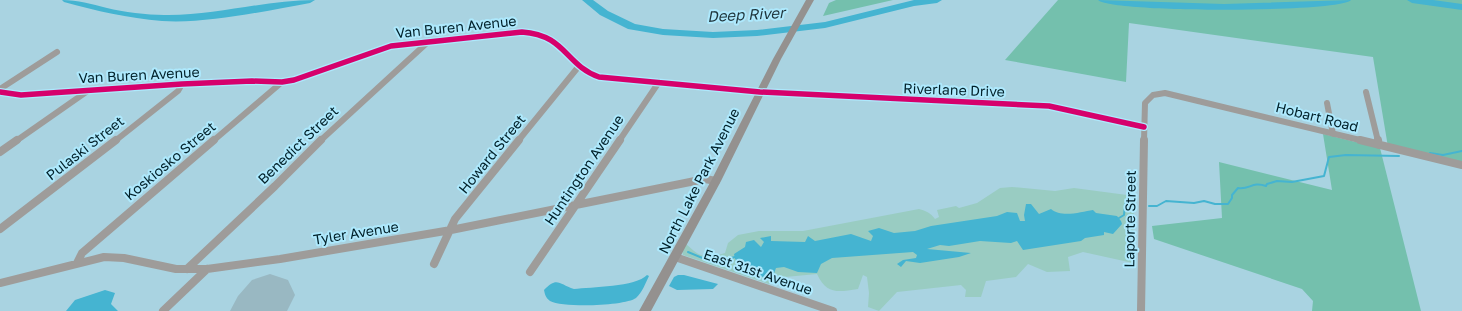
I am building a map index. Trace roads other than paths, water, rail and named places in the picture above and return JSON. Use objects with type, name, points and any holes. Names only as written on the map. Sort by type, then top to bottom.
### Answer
[{"type":"street","name":"North Lake Park Avenue","points":[[645,311],[716,181],[777,59],[809,2]]},
{"type":"street","name":"Van Buren Avenue","points":[[0,92],[21,95],[182,84],[252,81],[282,82],[294,80],[391,46],[524,32],[546,36],[556,42],[579,66],[590,75],[760,92]]},
{"type":"street","name":"Benedict Street","points":[[187,269],[275,186],[324,137],[429,41]]},
{"type":"street","points":[[0,88],[57,52]]},
{"type":"street","name":"Howard Street","points":[[434,264],[456,219],[579,66]]},
{"type":"street","name":"Koskiosko Street","points":[[77,263],[82,253],[282,82]]},
{"type":"street","name":"Huntington Avenue","points":[[530,272],[659,82]]},
{"type":"street","name":"Pulaski Street","points":[[0,229],[150,114],[178,91],[182,84]]},
{"type":"street","points":[[0,152],[89,90]]},
{"type":"street","name":"Riverlane Drive","points":[[760,92],[1049,106],[1144,127]]},
{"type":"street","points":[[1366,92],[1379,145]]},
{"type":"street","name":"Hobart Road","points":[[1165,93],[1462,166]]},
{"type":"street","name":"Laporte Street","points":[[1141,311],[1145,103],[1153,95],[1165,93]]},
{"type":"street","points":[[1327,103],[1333,134]]},
{"type":"street","name":"Tyler Avenue","points":[[0,283],[104,257],[124,258],[176,269],[207,269],[280,259],[450,230],[705,179],[716,181]]},
{"type":"street","name":"East 31st Avenue","points":[[675,257],[833,311]]},
{"type":"street","points":[[163,311],[207,269]]},
{"type":"water","points":[[1026,204],[1031,204],[1039,214],[1051,209],[1055,212],[1066,214],[1093,210],[1096,213],[1117,216],[1122,224],[1113,234],[1104,232],[1104,235],[1085,238],[1081,241],[1023,250],[1017,241],[1011,243],[980,241],[949,246],[940,245],[927,249],[971,253],[959,257],[920,263],[906,261],[901,267],[897,264],[903,260],[916,258],[917,255],[913,252],[832,258],[821,264],[817,273],[798,272],[784,267],[776,268],[773,276],[761,277],[752,273],[735,259],[734,254],[745,247],[746,242],[754,240],[761,247],[764,242],[760,238],[771,236],[771,241],[805,242],[808,236],[815,241],[851,234],[871,241],[873,236],[868,231],[879,228],[894,233],[915,231],[931,226],[997,216],[1007,212],[1017,213],[1020,221],[1025,221],[1024,215]]},
{"type":"water","points":[[647,275],[649,276],[638,296],[630,301],[620,303],[567,305],[550,301],[544,290],[555,282],[574,289],[602,287],[633,282]]},
{"type":"water","points":[[684,275],[718,284],[713,289],[677,290],[669,286],[674,277]]},
{"type":"water","points":[[105,290],[115,293],[111,304],[118,311],[66,311],[75,300]]},
{"type":"waterway","name":"Deep River","points":[[67,0],[108,11],[163,18],[199,17],[253,10],[310,0]]},
{"type":"waterway","name":"Deep River","points":[[587,0],[604,13],[632,27],[663,32],[713,35],[757,33],[825,25],[914,3],[937,0]]},
{"type":"waterway","name":"Deep River","points":[[1103,0],[1194,7],[1255,7],[1346,0]]},
{"type":"waterway","name":"Deep River","points":[[1412,0],[1462,7]]},
{"type":"waterway","points":[[1430,153],[1443,155],[1462,151]]},
{"type":"waterway","points":[[1149,206],[1157,206],[1166,201],[1194,203],[1204,201],[1215,204],[1228,204],[1232,198],[1232,195],[1238,188],[1245,188],[1257,184],[1266,186],[1267,184],[1277,181],[1292,182],[1324,176],[1329,157],[1346,155],[1399,156]]},
{"type":"waterway","points":[[1119,218],[1124,215],[1125,204],[1135,201]]},
{"type":"waterway","points":[[688,252],[712,262],[725,263],[727,259],[735,257]]}]
